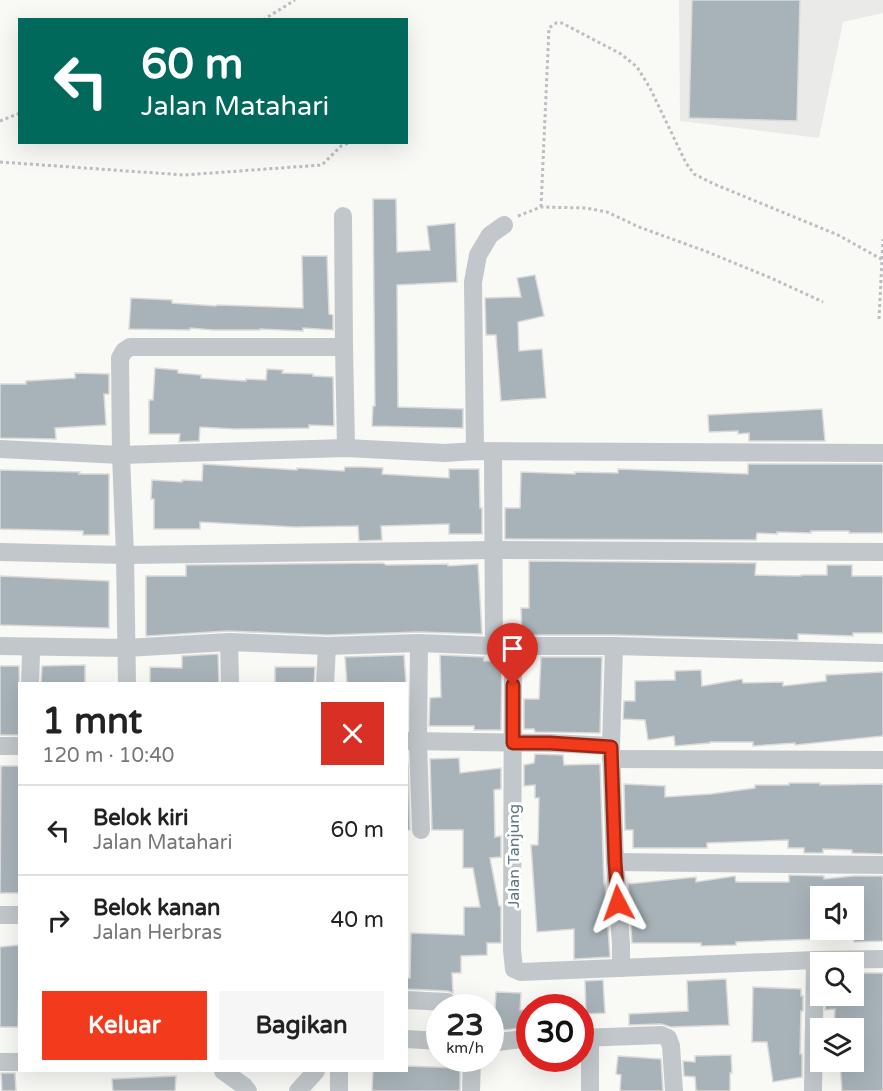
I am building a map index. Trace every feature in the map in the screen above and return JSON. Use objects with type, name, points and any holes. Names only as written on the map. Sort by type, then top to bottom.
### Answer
[{"type":"street","points":[[344,216],[346,448]]},
{"type":"street","points":[[494,646],[493,550],[473,282],[478,255],[490,235],[504,225]]},
{"type":"street","points":[[127,682],[120,358],[124,351],[130,347],[344,347]]},
{"type":"street","points":[[0,449],[121,455],[346,448],[445,453],[883,453]]},
{"type":"street","points":[[0,552],[124,555],[493,550],[883,552]]},
{"type":"street","points":[[229,642],[230,682]]},
{"type":"street","points":[[0,646],[126,648],[229,642],[327,645],[419,643],[883,653]]},
{"type":"street","points":[[419,643],[412,741],[421,830]]},
{"type":"street","points":[[325,682],[327,645]]},
{"type":"street","name":"Jalan Tanjung","points":[[513,646],[512,950],[514,969],[521,972],[621,968]]},
{"type":"street","points":[[614,646],[611,753],[621,968],[810,960]]},
{"type":"street","points":[[30,682],[31,654]]},
{"type":"street","points":[[412,741],[550,743],[611,753],[883,760]]},
{"type":"street","points":[[0,746],[18,746]]},
{"type":"street","points":[[615,862],[883,865]]},
{"type":"street","points":[[0,915],[18,915]]},
{"type":"street","points":[[864,959],[883,959]]},
{"type":"street","points":[[408,1000],[426,1001]]},
{"type":"street","points":[[813,1091],[814,1006]]},
{"type":"street","points":[[594,1038],[661,1035],[668,1038],[671,1046],[674,1091]]},
{"type":"street","points":[[408,1039],[426,1040]]},
{"type":"street","points":[[0,1062],[18,1062]]},
{"type":"street","points":[[224,1072],[248,1091]]},
{"type":"street","points":[[298,1091],[315,1072]]},
{"type":"street","points":[[339,1072],[339,1091]]},
{"type":"street","points":[[471,1091],[472,1072]]},
{"type":"street","points":[[588,1072],[590,1091]]},
{"type":"path","points":[[266,18],[295,0]]},
{"type":"path","points":[[541,207],[549,28],[556,23],[562,23],[621,54],[637,67],[650,88],[686,163],[694,174],[838,236],[883,260]]},
{"type":"path","points":[[0,121],[18,114]]},
{"type":"path","points":[[0,162],[184,175],[322,165],[346,144]]},
{"type":"path","points":[[504,225],[518,216],[541,207],[586,208],[607,212],[639,227],[771,278],[822,302]]},
{"type":"path","points":[[879,318],[883,238]]},
{"type":"shaded area","points":[[679,0],[883,0],[883,13],[843,22],[819,138],[680,121]]},
{"type":"building","points":[[692,0],[800,0],[797,121],[689,118]]},
{"type":"building","points":[[373,199],[396,199],[397,252],[430,250],[427,226],[455,223],[457,282],[397,285],[398,407],[463,409],[463,428],[372,426],[373,406],[375,406]]},
{"type":"building","points":[[302,256],[327,256],[329,314],[333,315],[333,330],[303,328],[303,331],[129,329],[131,298],[172,300],[172,303],[216,306],[303,308]]},
{"type":"building","points":[[535,275],[544,316],[518,322],[519,351],[542,349],[546,398],[501,401],[496,335],[486,335],[485,298],[521,297],[517,278]]},
{"type":"building","points":[[155,368],[201,375],[201,378],[246,381],[246,379],[266,380],[267,369],[283,370],[282,373],[333,377],[334,426],[234,429],[200,427],[199,441],[179,442],[180,434],[149,434],[149,400],[153,400]]},
{"type":"building","points":[[75,373],[109,374],[109,394],[104,394],[106,425],[55,428],[56,439],[0,438],[0,384],[26,384],[26,381],[75,378]]},
{"type":"building","points":[[822,409],[825,441],[749,441],[749,433],[709,432],[708,415]]},
{"type":"building","points":[[203,464],[297,470],[297,468],[344,471],[345,467],[383,468],[382,474],[449,478],[449,469],[479,469],[482,534],[449,534],[449,524],[381,526],[382,540],[359,541],[358,526],[295,527],[200,522],[200,529],[154,529],[152,480],[202,481]]},
{"type":"building","points":[[748,464],[883,464],[883,533],[811,531],[811,533],[757,533],[756,540],[505,539],[505,508],[520,508],[521,472],[618,473],[618,469],[748,474]]},
{"type":"building","points":[[0,470],[109,474],[109,535],[83,535],[83,531],[0,529]]},
{"type":"building","points":[[529,561],[756,563],[755,575],[801,576],[827,575],[827,565],[852,565],[852,576],[883,576],[883,633],[853,633],[853,636],[798,634],[798,640],[522,635],[521,608],[529,608]]},
{"type":"building","points":[[383,563],[386,565],[448,564],[448,566],[478,564],[482,634],[419,632],[327,635],[228,631],[146,636],[146,576],[186,576],[186,565]]},
{"type":"building","points":[[0,576],[109,581],[109,628],[0,625]]},
{"type":"building","points":[[218,654],[219,682],[150,682],[150,667],[182,668],[182,656]]},
{"type":"building","points":[[404,655],[406,682],[347,682],[345,657]]},
{"type":"building","points":[[440,655],[484,657],[484,661],[502,661],[501,730],[474,730],[474,726],[429,726],[430,698],[441,697]]},
{"type":"building","points":[[541,657],[602,657],[600,733],[535,732],[534,729],[524,729],[524,699],[539,699]]},
{"type":"building","points":[[85,665],[85,682],[41,682],[42,666]]},
{"type":"building","points":[[0,666],[19,666],[18,735],[0,735]]},
{"type":"building","points":[[275,667],[315,667],[314,682],[275,682]]},
{"type":"building","points":[[701,670],[702,686],[742,679],[743,683],[783,682],[783,686],[826,681],[826,675],[883,672],[883,736],[795,745],[795,743],[753,746],[753,742],[710,742],[675,746],[674,736],[648,740],[645,720],[623,719],[624,701],[635,701],[635,681],[675,680],[675,671]]},
{"type":"building","points":[[535,754],[563,755],[564,765],[600,764],[604,884],[610,957],[574,959],[574,929],[537,932],[531,845],[538,845],[539,798],[535,798],[535,785],[524,786],[524,765],[534,763]]},
{"type":"building","points":[[459,758],[460,773],[501,768],[501,789],[494,790],[495,837],[501,836],[501,857],[490,858],[499,906],[501,906],[501,943],[487,943],[487,955],[461,956],[461,973],[452,973],[453,993],[408,989],[411,933],[464,935],[464,907],[480,907],[473,868],[463,868],[463,830],[432,830],[430,759]]},
{"type":"building","points":[[408,764],[410,830],[408,830]]},
{"type":"building","points":[[1,766],[18,766],[18,893],[0,893]]},
{"type":"building","points":[[789,783],[883,784],[883,854],[823,849],[823,853],[804,853],[804,848],[788,848],[788,840],[707,843],[707,848],[633,848],[633,830],[625,830],[624,784],[665,786],[665,797],[711,794],[755,788],[755,785],[789,785]]},
{"type":"building","points":[[789,875],[824,876],[824,879],[883,876],[883,941],[854,942],[854,940],[864,940],[864,886],[810,886],[810,939],[736,942],[736,945],[701,946],[701,943],[632,943],[628,884],[696,877],[696,882],[735,876],[736,882],[789,882]]},
{"type":"building","points":[[18,945],[18,1027],[0,1027],[0,947]]},
{"type":"building","points":[[864,973],[883,973],[883,1091],[842,1091],[841,1072],[864,1072],[864,1018],[835,1018],[835,1009],[825,1010],[825,1006],[864,1006]]},
{"type":"building","points":[[726,979],[729,1025],[671,1027],[661,1024],[629,1025],[629,1014],[688,1011],[687,981]]},
{"type":"building","points":[[603,980],[605,1013],[594,1014],[594,994],[585,994],[585,981]]},
{"type":"building","points":[[753,987],[801,989],[801,996],[803,996],[800,1054],[802,1054],[802,1077],[773,1082],[767,1042],[752,1042]]},
{"type":"building","points":[[496,992],[521,993],[516,994],[516,1029],[504,1030],[504,994],[496,994]]},
{"type":"building","points":[[731,1055],[730,1091],[696,1091],[695,1077],[684,1076],[683,1061],[695,1062],[695,1056]]},
{"type":"building","points":[[618,1056],[661,1059],[663,1091],[620,1091],[621,1075],[616,1074]]},
{"type":"building","points":[[408,1066],[426,1067],[426,1072],[460,1072],[460,1091],[372,1091],[373,1072],[408,1072]]},
{"type":"building","points":[[1,1073],[15,1073],[16,1091],[2,1091]]},
{"type":"building","points":[[176,1076],[175,1091],[113,1091],[112,1079]]},
{"type":"route","points":[[513,685],[513,743],[611,747],[618,903]]}]
